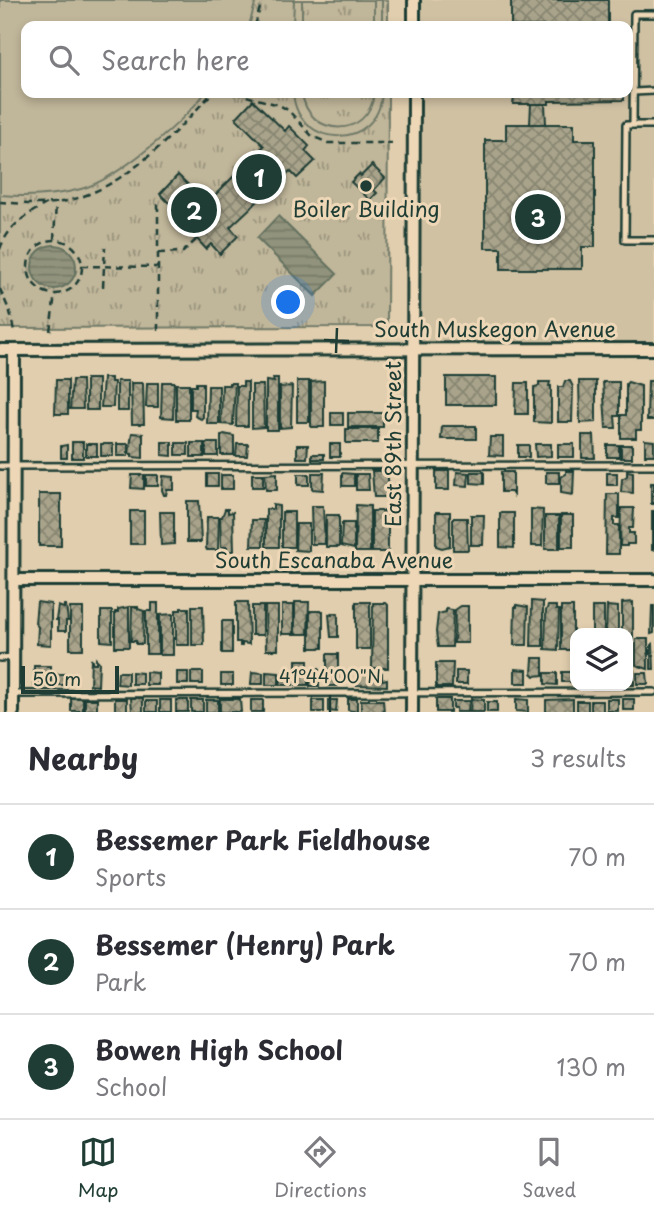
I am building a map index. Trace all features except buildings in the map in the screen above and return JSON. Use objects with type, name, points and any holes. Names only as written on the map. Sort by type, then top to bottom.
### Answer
[{"type":"street","points":[[414,0],[414,21]]},
{"type":"street","name":"East 89th Street","points":[[412,712],[414,98]]},
{"type":"street","name":"South Muskegon Avenue","points":[[0,350],[654,349]]},
{"type":"street","points":[[13,712],[14,350]]},
{"type":"street","name":"South Escanaba Avenue","points":[[13,580],[654,580]]},
{"type":"lane","points":[[633,125],[634,14],[654,14]]},
{"type":"lane","points":[[634,92],[654,91]]},
{"type":"lane","points":[[654,125],[626,125],[625,240],[654,240]]},
{"type":"lane","points":[[0,466],[654,465]]},
{"type":"lane","points":[[0,658],[13,657]]},
{"type":"lane","points":[[13,694],[654,692]]},
{"type":"path","points":[[257,21],[262,0]]},
{"type":"path","points":[[0,202],[56,202],[87,195],[107,185],[130,170],[185,122],[207,98]]},
{"type":"path","points":[[253,98],[288,110],[312,136],[328,143],[392,143]]},
{"type":"path","points":[[54,240],[56,202]]},
{"type":"path","points":[[0,249],[10,230],[21,218],[47,203]]},
{"type":"path","points":[[158,204],[158,331]]},
{"type":"path","points":[[158,253],[183,252],[197,239]]},
{"type":"path","points":[[54,240],[73,247],[82,266],[79,278],[72,288],[55,294],[37,288],[30,277],[28,264],[36,247],[54,240]]},
{"type":"path","points":[[103,287],[105,247]]},
{"type":"path","points":[[82,266],[158,267]]},
{"type":"path","points":[[0,289],[10,312],[14,331]]},
{"type":"path","points":[[50,331],[55,294]]},
{"type":"shaded area","points":[[422,0],[654,0],[654,341],[422,342],[422,98],[633,98],[633,21],[422,21]]},
{"type":"shaded area","points":[[278,216],[337,274],[315,296],[257,238]]},
{"type":"shaded area","points":[[54,245],[70,251],[76,267],[70,283],[54,289],[38,283],[32,267],[38,251]]},
{"type":"green space","points":[[0,0],[388,0],[388,21],[21,21],[21,98],[388,98],[387,327],[0,328]]},
{"type":"green space","points":[[0,0],[256,0],[250,21],[21,21],[21,98],[201,98],[148,148],[96,183],[51,195],[0,195]]},
{"type":"green space","points":[[294,0],[302,0],[302,21],[293,21]]},
{"type":"green space","points":[[374,0],[382,0],[382,21],[374,21]]},
{"type":"green space","points":[[294,98],[304,98],[315,119],[339,128],[362,119],[370,108],[373,98],[381,98],[378,112],[368,125],[354,133],[338,136],[323,134],[309,125],[298,112]]},
{"type":"place","name":"Bessemer Park Fieldhouse","points":[[259,177]]},
{"type":"place","name":"Boiler Building","points":[[366,186]]},
{"type":"place","name":"Bessemer (Henry) Park","points":[[194,210]]},
{"type":"place","name":"Bowen High School","points":[[538,217]]}]
